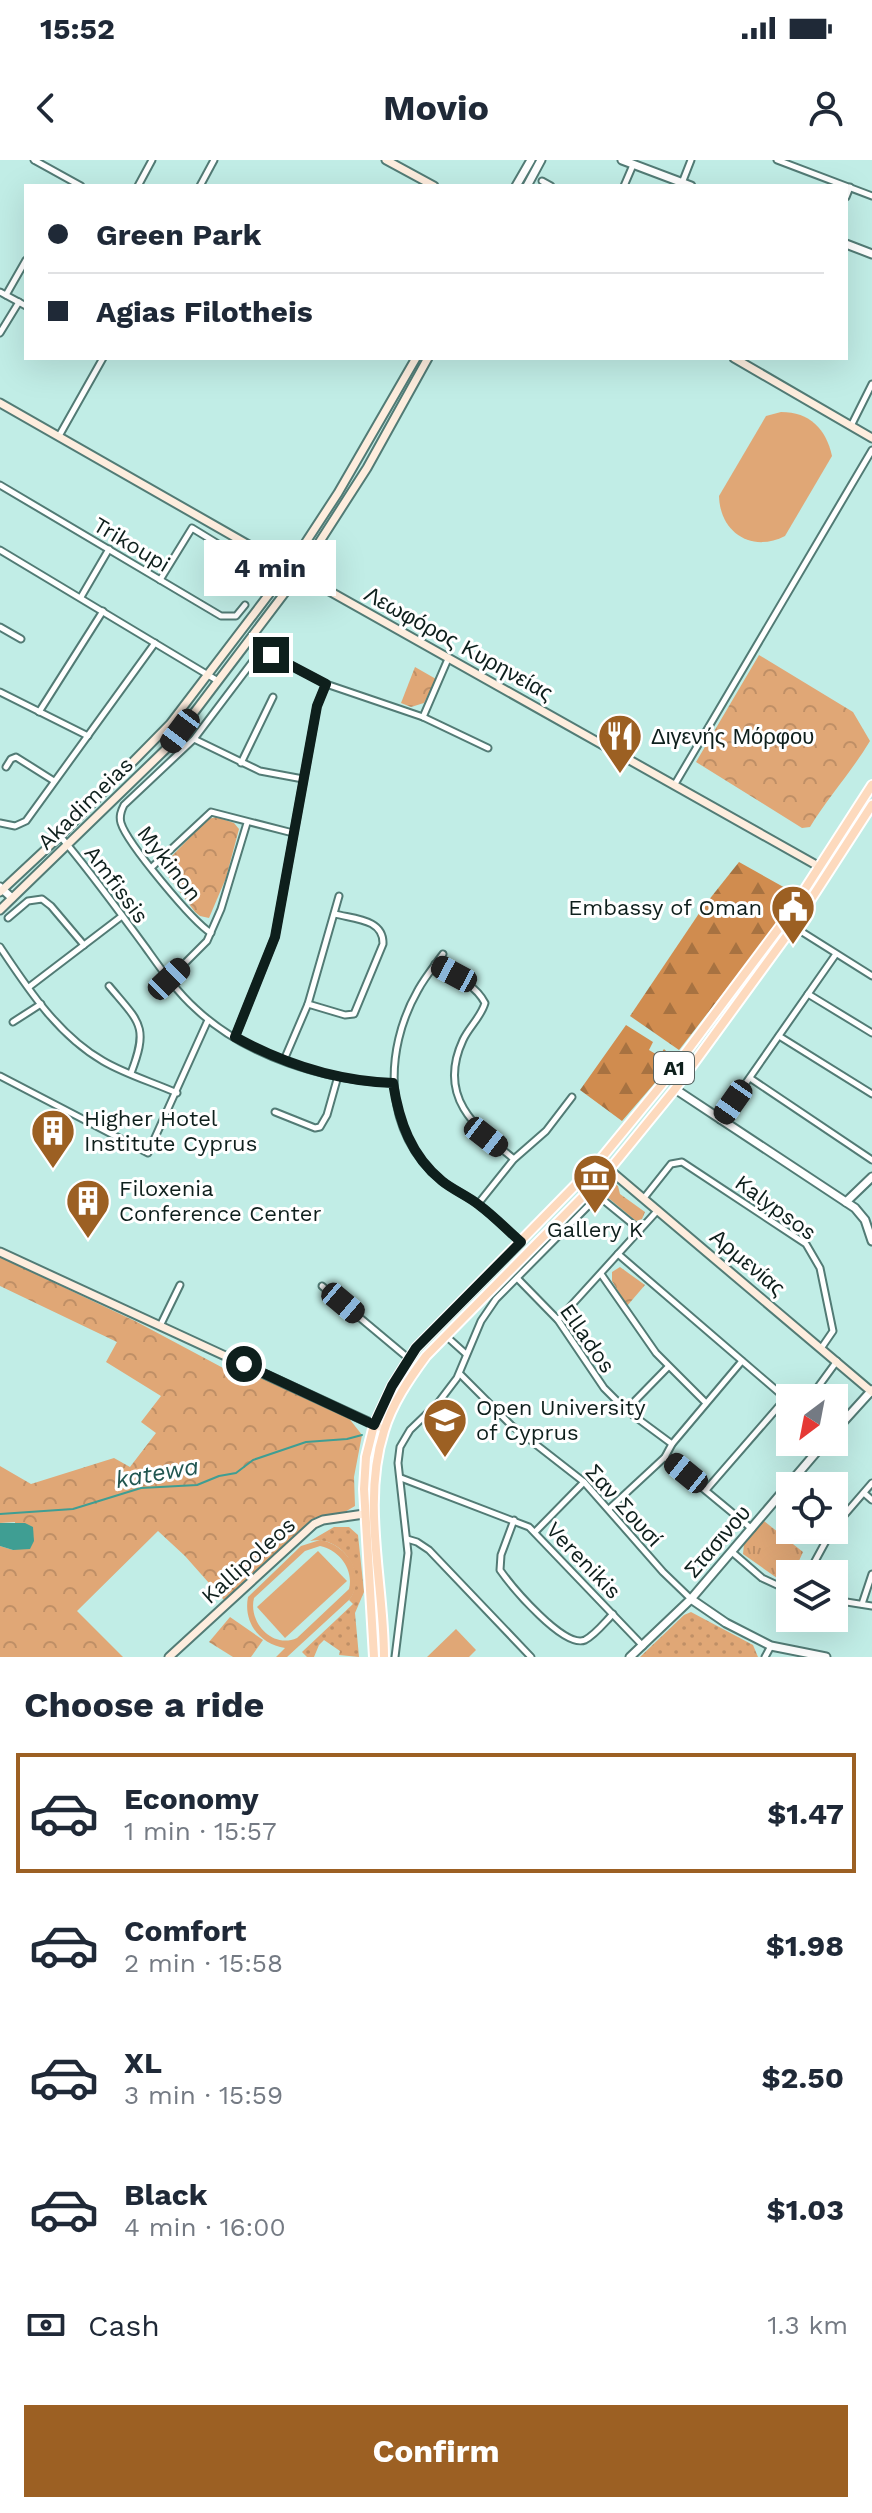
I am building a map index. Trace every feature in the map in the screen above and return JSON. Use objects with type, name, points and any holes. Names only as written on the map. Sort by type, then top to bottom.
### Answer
[{"type":"main road","points":[[386,160],[430,184]]},
{"type":"main road","name":"Akadimeias","points":[[1,889],[60,836],[158,738],[289,568],[338,493],[415,360]]},
{"type":"main road","name":"Akadimeias","points":[[0,910],[168,747],[299,574],[367,468],[427,360]]},
{"type":"main road","points":[[737,360],[872,438]]},
{"type":"main road","name":"Λεωφόρος Κυρηνείας","points":[[0,403],[289,568]]},
{"type":"main road","name":"Λεωφόρος Κυρηνείας","points":[[299,574],[818,866]]},
{"type":"main road","name":"A1","points":[[374,1657],[364,1514],[366,1457],[374,1425],[408,1358],[599,1161],[663,1083],[785,920],[872,785]]},
{"type":"main road","name":"A1","points":[[384,1657],[375,1491],[377,1458],[384,1429],[413,1373],[445,1336],[609,1170],[675,1089],[793,927],[872,805]]},
{"type":"main road","name":"Αρμενίας","points":[[599,1161],[872,1391]]},
{"type":"main road","points":[[0,1252],[384,1429]]},
{"type":"main road","name":"Kallipoleos","points":[[169,1657],[314,1524],[364,1514]]},
{"type":"street","points":[[34,160],[70,183]]},
{"type":"street","points":[[139,184],[152,160]]},
{"type":"street","points":[[201,184],[214,160]]},
{"type":"street","points":[[517,184],[531,160]]},
{"type":"street","points":[[528,184],[541,160]]},
{"type":"street","points":[[622,160],[685,184]]},
{"type":"street","points":[[682,183],[691,160]]},
{"type":"street","points":[[777,160],[843,184]]},
{"type":"street","points":[[625,184],[633,165]]},
{"type":"street","points":[[542,181],[547,184]]},
{"type":"street","points":[[848,192],[850,187],[872,196]]},
{"type":"street","points":[[848,245],[872,254]]},
{"type":"street","points":[[24,263],[3,293],[24,305]]},
{"type":"street","points":[[0,333],[19,302]]},
{"type":"street","points":[[59,436],[102,360]]},
{"type":"street","points":[[851,427],[872,384]]},
{"type":"street","points":[[675,784],[872,450]]},
{"type":"street","name":"Trikoupi","points":[[0,485],[221,616],[236,616],[245,605]]},
{"type":"street","points":[[160,580],[192,528],[223,547]]},
{"type":"street","points":[[81,597],[109,549]]},
{"type":"street","points":[[0,550],[218,681]]},
{"type":"street","name":"Λεωφόρος Κυρηνείας","points":[[289,568],[299,574]]},
{"type":"street","points":[[39,712],[103,611]]},
{"type":"street","points":[[0,627],[21,639]]},
{"type":"street","points":[[0,823],[21,825],[155,643]]},
{"type":"street","points":[[303,779],[277,775],[241,763],[194,739],[260,655],[271,655],[326,684],[423,717],[488,748]]},
{"type":"street","points":[[423,717],[448,659]]},
{"type":"street","points":[[235,1037],[275,937],[317,706],[326,684]]},
{"type":"street","points":[[0,692],[88,736]]},
{"type":"street","points":[[241,763],[273,697]]},
{"type":"street","name":"Mykinon","points":[[194,739],[124,805],[120,818],[125,833],[194,919],[211,933]]},
{"type":"street","points":[[6,767],[16,757],[54,781]]},
{"type":"street","points":[[152,867],[211,812],[293,833]]},
{"type":"street","points":[[169,979],[199,950],[211,933],[247,823]]},
{"type":"street","name":"Amfissis","points":[[60,836],[169,979],[208,1020],[235,1037],[284,1060],[338,1076],[393,1083]]},
{"type":"street","points":[[60,852],[79,860]]},
{"type":"street","points":[[1,889],[12,898]]},
{"type":"street","points":[[284,1060],[308,1004],[339,896]]},
{"type":"street","points":[[8,918],[28,901],[42,899],[84,945]]},
{"type":"street","points":[[308,1004],[345,1015],[354,1014],[383,944],[383,935],[375,925],[335,914]]},
{"type":"street","points":[[29,987],[122,916]]},
{"type":"street","points":[[785,920],[872,976]]},
{"type":"street","points":[[0,947],[41,1004],[72,1040],[105,1063],[177,1093]]},
{"type":"street","points":[[443,954],[418,989],[397,1049],[393,1083],[402,1126],[410,1143],[441,1181],[478,1204],[521,1242]]},
{"type":"street","points":[[720,1120],[836,954]]},
{"type":"street","points":[[435,964],[477,992],[485,1003],[458,1053],[454,1083],[474,1125],[514,1159]]},
{"type":"street","points":[[109,986],[141,1031],[141,1047],[131,1073]]},
{"type":"street","points":[[808,994],[872,1033]]},
{"type":"street","points":[[13,1022],[41,1004]]},
{"type":"street","points":[[0,1076],[148,1153],[208,1020]]},
{"type":"street","points":[[779,1036],[872,1094]]},
{"type":"street","points":[[275,1112],[315,1128],[320,1127],[327,1115],[338,1076]]},
{"type":"street","points":[[750,1078],[872,1160]]},
{"type":"street","points":[[675,1089],[846,1202],[863,1216],[872,1241]]},
{"type":"street","points":[[478,1204],[514,1159],[546,1131],[572,1097]]},
{"type":"street","name":"Kalypsos","points":[[644,1198],[671,1164],[682,1162],[806,1244],[820,1268],[833,1331],[822,1347]]},
{"type":"street","points":[[846,1202],[872,1177]]},
{"type":"street","points":[[395,1657],[407,1565],[399,1453],[402,1442],[438,1403],[459,1373],[486,1313],[595,1201],[602,1199],[609,1202],[640,1230]]},
{"type":"street","points":[[558,1320],[659,1210]]},
{"type":"street","points":[[618,1254],[776,1390]]},
{"type":"street","points":[[601,1274],[641,1334],[668,1367],[706,1403]]},
{"type":"street","name":"Ellados","points":[[517,1278],[558,1320],[596,1379],[626,1410],[672,1444]]},
{"type":"street","points":[[160,1326],[180,1285]]},
{"type":"street","points":[[322,1286],[408,1358]]},
{"type":"street","points":[[445,1336],[466,1354]]},
{"type":"street","points":[[610,1508],[665,1457],[672,1444],[742,1361]]},
{"type":"street","points":[[820,1384],[837,1361]]},
{"type":"street","points":[[626,1410],[668,1367]]},
{"type":"street","name":"Σαν Σουσί","points":[[459,1373],[511,1425],[584,1482],[663,1572],[691,1599]]},
{"type":"street","points":[[848,1417],[872,1391]]},
{"type":"street","points":[[706,1490],[776,1413]]},
{"type":"street","name":"Στασινου","points":[[630,1657],[691,1599],[813,1456]]},
{"type":"street","points":[[665,1457],[752,1529]]},
{"type":"street","name":"Verenikis","points":[[401,1478],[514,1520],[535,1532],[643,1646]]},
{"type":"street","points":[[535,1532],[584,1482]]},
{"type":"street","points":[[848,1512],[872,1483]]},
{"type":"street","points":[[864,1493],[872,1500]]},
{"type":"street","points":[[514,1520],[501,1555],[500,1570],[557,1632],[574,1641],[585,1640],[613,1614]]},
{"type":"street","points":[[407,1539],[429,1550],[531,1657]]},
{"type":"street","points":[[732,1552],[762,1578],[776,1584]]},
{"type":"street","points":[[862,1604],[872,1574]]},
{"type":"street","points":[[691,1599],[726,1623],[771,1646],[826,1657]]},
{"type":"street","points":[[848,1602],[872,1606]]},
{"type":"street","points":[[765,1657],[771,1646]]},
{"type":"green space","points":[[781,412],[800,415],[815,424],[826,438],[832,456],[785,536],[773,541],[750,541],[740,536],[725,520],[719,496],[766,416]]},
{"type":"green space","points":[[759,655],[853,712],[870,741],[810,827],[802,828],[696,762]]},
{"type":"green space","points":[[415,667],[436,679],[424,703],[411,707],[401,703]]},
{"type":"green space","points":[[216,817],[234,823],[239,829],[226,878],[209,918],[195,912],[165,872],[165,863],[208,819]]},
{"type":"green space","points":[[739,862],[796,894],[770,933],[679,1050],[630,1016],[704,906]]},
{"type":"green space","points":[[626,1025],[653,1042],[649,1050],[659,1056],[664,1049],[671,1056],[672,1063],[622,1121],[580,1090]]},
{"type":"green space","points":[[610,1181],[618,1186],[620,1194],[645,1212],[642,1219],[636,1221],[606,1196],[594,1194],[603,1182]]},
{"type":"green space","points":[[0,1257],[137,1322],[240,1377],[259,1377],[336,1410],[341,1408],[362,1435],[354,1477],[355,1506],[343,1513],[314,1518],[224,1600],[158,1531],[77,1611],[123,1657],[0,1657],[0,1546],[13,1550],[15,1522],[0,1523],[0,1466],[31,1484],[114,1458],[130,1467],[156,1433],[141,1422],[161,1396],[106,1362],[117,1342],[0,1286]]},
{"type":"green space","points":[[620,1267],[645,1285],[627,1306],[612,1281],[612,1272]]},
{"type":"green space","points":[[764,1521],[776,1531],[776,1544],[793,1544],[803,1552],[799,1560],[776,1560],[776,1577],[743,1554],[744,1544]]},
{"type":"green space","points":[[334,1527],[349,1527],[358,1535],[364,1592],[355,1613],[359,1657],[339,1655],[340,1651],[324,1640],[314,1657],[307,1657],[302,1652],[353,1604],[349,1600],[356,1579],[349,1558],[332,1544],[321,1540],[310,1541]]},
{"type":"green space","points":[[320,1540],[339,1548],[352,1562],[356,1581],[354,1591],[349,1600],[287,1657],[276,1657],[285,1648],[268,1642],[255,1631],[248,1615],[248,1597],[301,1546]],"holes":[[[320,1546],[344,1562],[349,1574],[349,1589],[297,1638],[279,1640],[271,1637],[258,1624],[254,1598],[305,1551]]]},
{"type":"green space","points":[[318,1551],[347,1581],[285,1638],[257,1607]]},
{"type":"green space","points":[[691,1612],[753,1645],[758,1657],[640,1657]]},
{"type":"green space","points":[[230,1617],[263,1640],[251,1657],[233,1657],[209,1642]]},
{"type":"green space","points":[[456,1629],[476,1650],[469,1657],[427,1657]]},
{"type":"shaded area","points":[[0,1523],[25,1523],[33,1527],[34,1541],[30,1549],[13,1550],[0,1546]]},
{"type":"waterway","name":"katewa","points":[[0,1514],[73,1509],[141,1488],[197,1485],[236,1473],[253,1460],[306,1442],[362,1435]]},
{"type":"place","name":"Διγενής Μόρφου","points":[[620,775]]},
{"type":"place","name":"Embassy of Oman","points":[[793,946]]},
{"type":"place","name":"Higher Hotel Institute Cyprus","points":[[53,1170]]},
{"type":"place","name":"Gallery K","points":[[595,1215]]},
{"type":"place","name":"Filoxenia Conference Center","points":[[88,1240]]},
{"type":"place","name":"Open University of Cyprus","points":[[445,1459]]},
{"type":"route","points":[[244,1364],[374,1425],[392,1386],[416,1348],[521,1242],[478,1204],[441,1181],[427,1165],[410,1143],[402,1126],[393,1083],[348,1079],[321,1072],[284,1060],[235,1037],[275,937],[317,706],[326,684],[271,655]]}]
